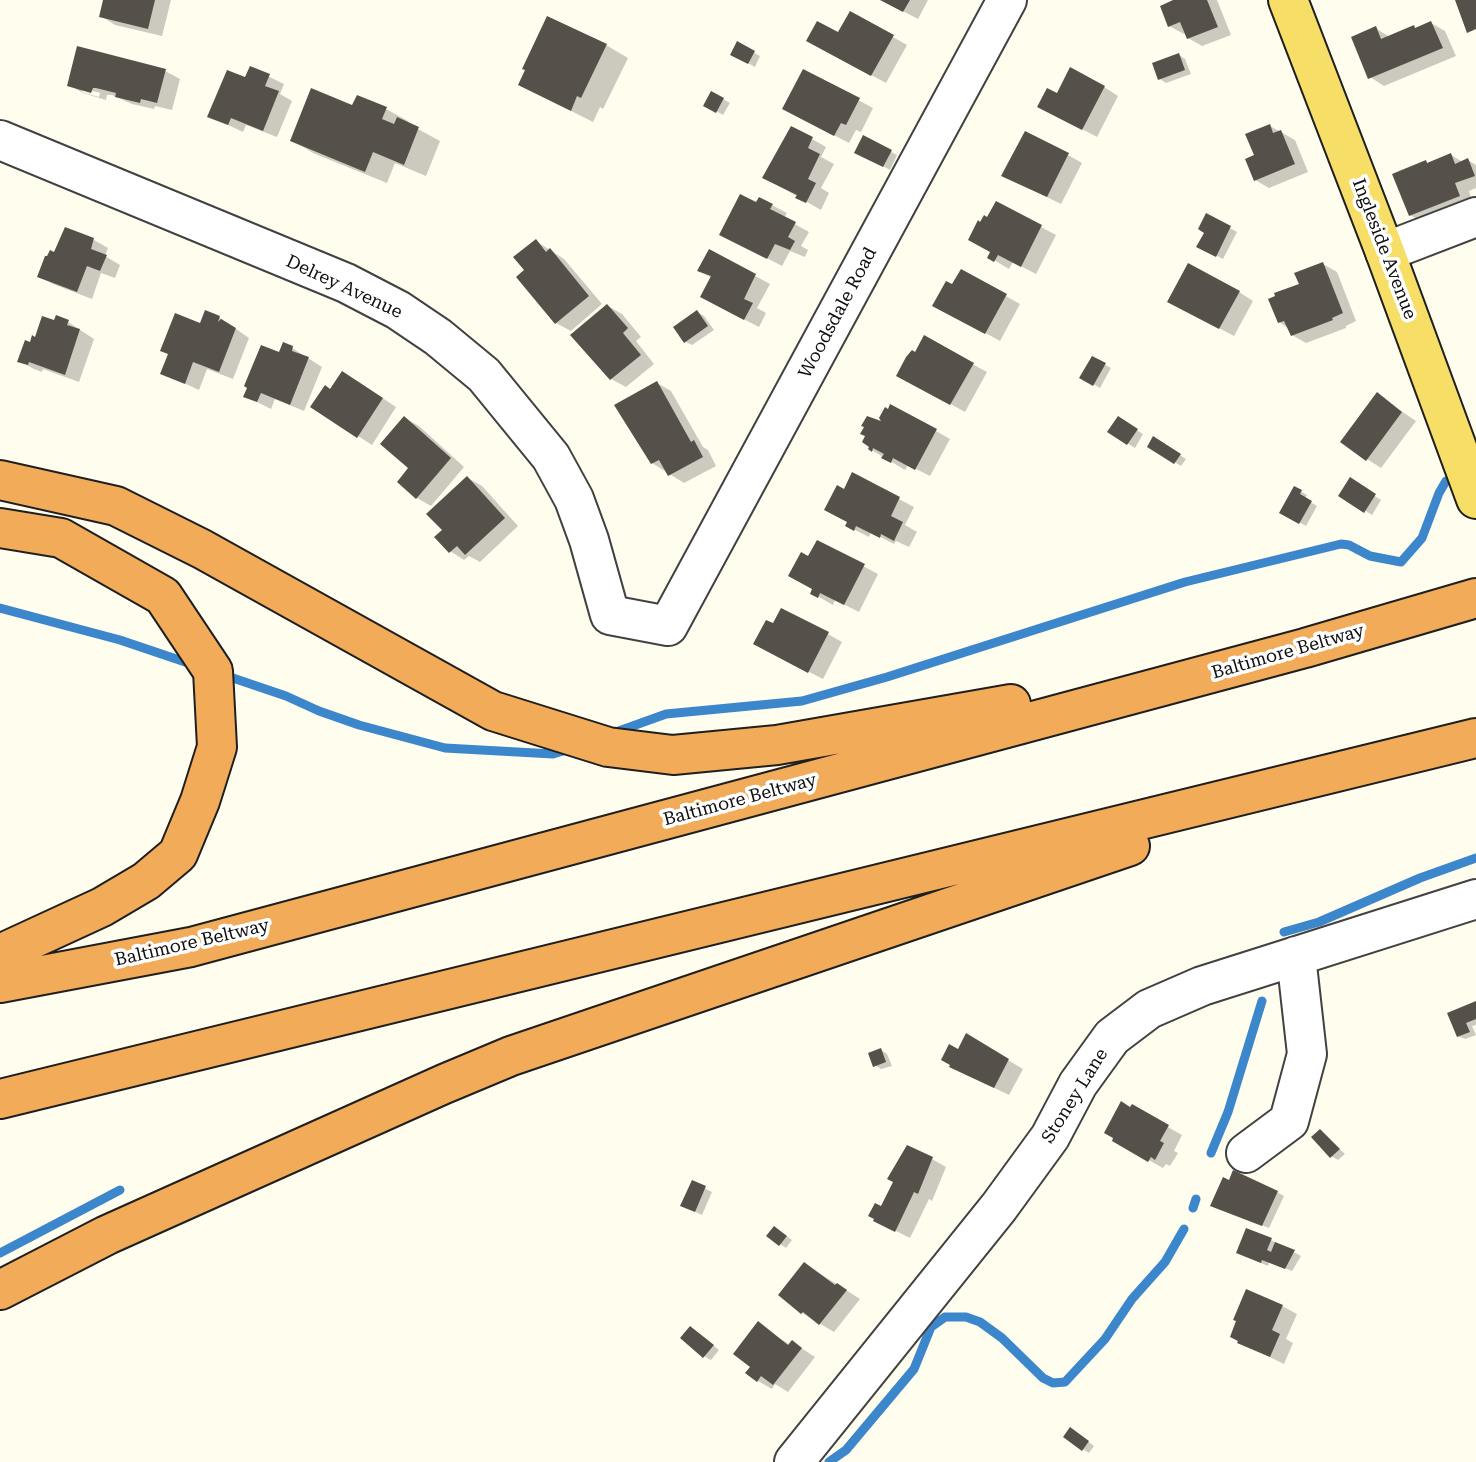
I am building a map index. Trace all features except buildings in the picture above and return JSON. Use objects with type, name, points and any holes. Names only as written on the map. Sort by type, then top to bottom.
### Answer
[{"type":"highway","points":[[0,480],[116,506],[202,550],[493,711],[608,747],[673,755],[777,745],[887,727],[1305,648]]},
{"type":"highway","points":[[0,528],[61,538],[163,596],[213,671],[217,747],[201,802],[178,854],[146,881],[102,907],[0,954]]},
{"type":"highway","name":"Baltimore Beltway","points":[[0,983],[191,947],[1305,648],[1476,598]]},
{"type":"highway","points":[[0,1099],[1471,740]]},
{"type":"highway","points":[[0,1290],[107,1235],[511,1056],[1360,766]]},
{"type":"main road","name":"Ingleside Avenue","points":[[1288,0],[1476,499]]},
{"type":"street","name":"Woodsdale Road","points":[[668,626],[1007,0]]},
{"type":"street","name":"Delrey Avenue","points":[[0,140],[346,284],[398,310],[438,337],[484,375],[551,457],[574,499],[589,540],[610,615],[668,626]]},
{"type":"street","points":[[1385,252],[1476,216]]},
{"type":"street","name":"Stoney Lane","points":[[794,1462],[999,1207],[1050,1137],[1078,1084],[1112,1037],[1149,1009],[1202,986],[1476,899]]},
{"type":"street","points":[[1246,1153],[1289,1121],[1307,1054],[1296,956]]},
{"type":"waterway","points":[[616,732],[666,714],[802,701],[887,677],[1185,582],[1341,544],[1349,545],[1370,556],[1401,562],[1422,538],[1446,481]]},
{"type":"waterway","points":[[0,608],[120,640],[194,665]]},
{"type":"waterway","points":[[224,675],[359,725],[445,748],[553,754],[563,751]]},
{"type":"waterway","points":[[1284,932],[1319,922],[1420,878],[1476,858]]},
{"type":"waterway","points":[[1211,1153],[1228,1112],[1262,1001]]},
{"type":"waterway","points":[[0,1253],[120,1190]]},
{"type":"waterway","points":[[1193,1208],[1196,1199]]},
{"type":"waterway","points":[[829,1462],[846,1450],[914,1369],[931,1327],[945,1317],[966,1317],[980,1322],[1002,1338],[1043,1378],[1053,1383],[1065,1382],[1105,1339],[1132,1299],[1165,1262],[1184,1229]]}]
